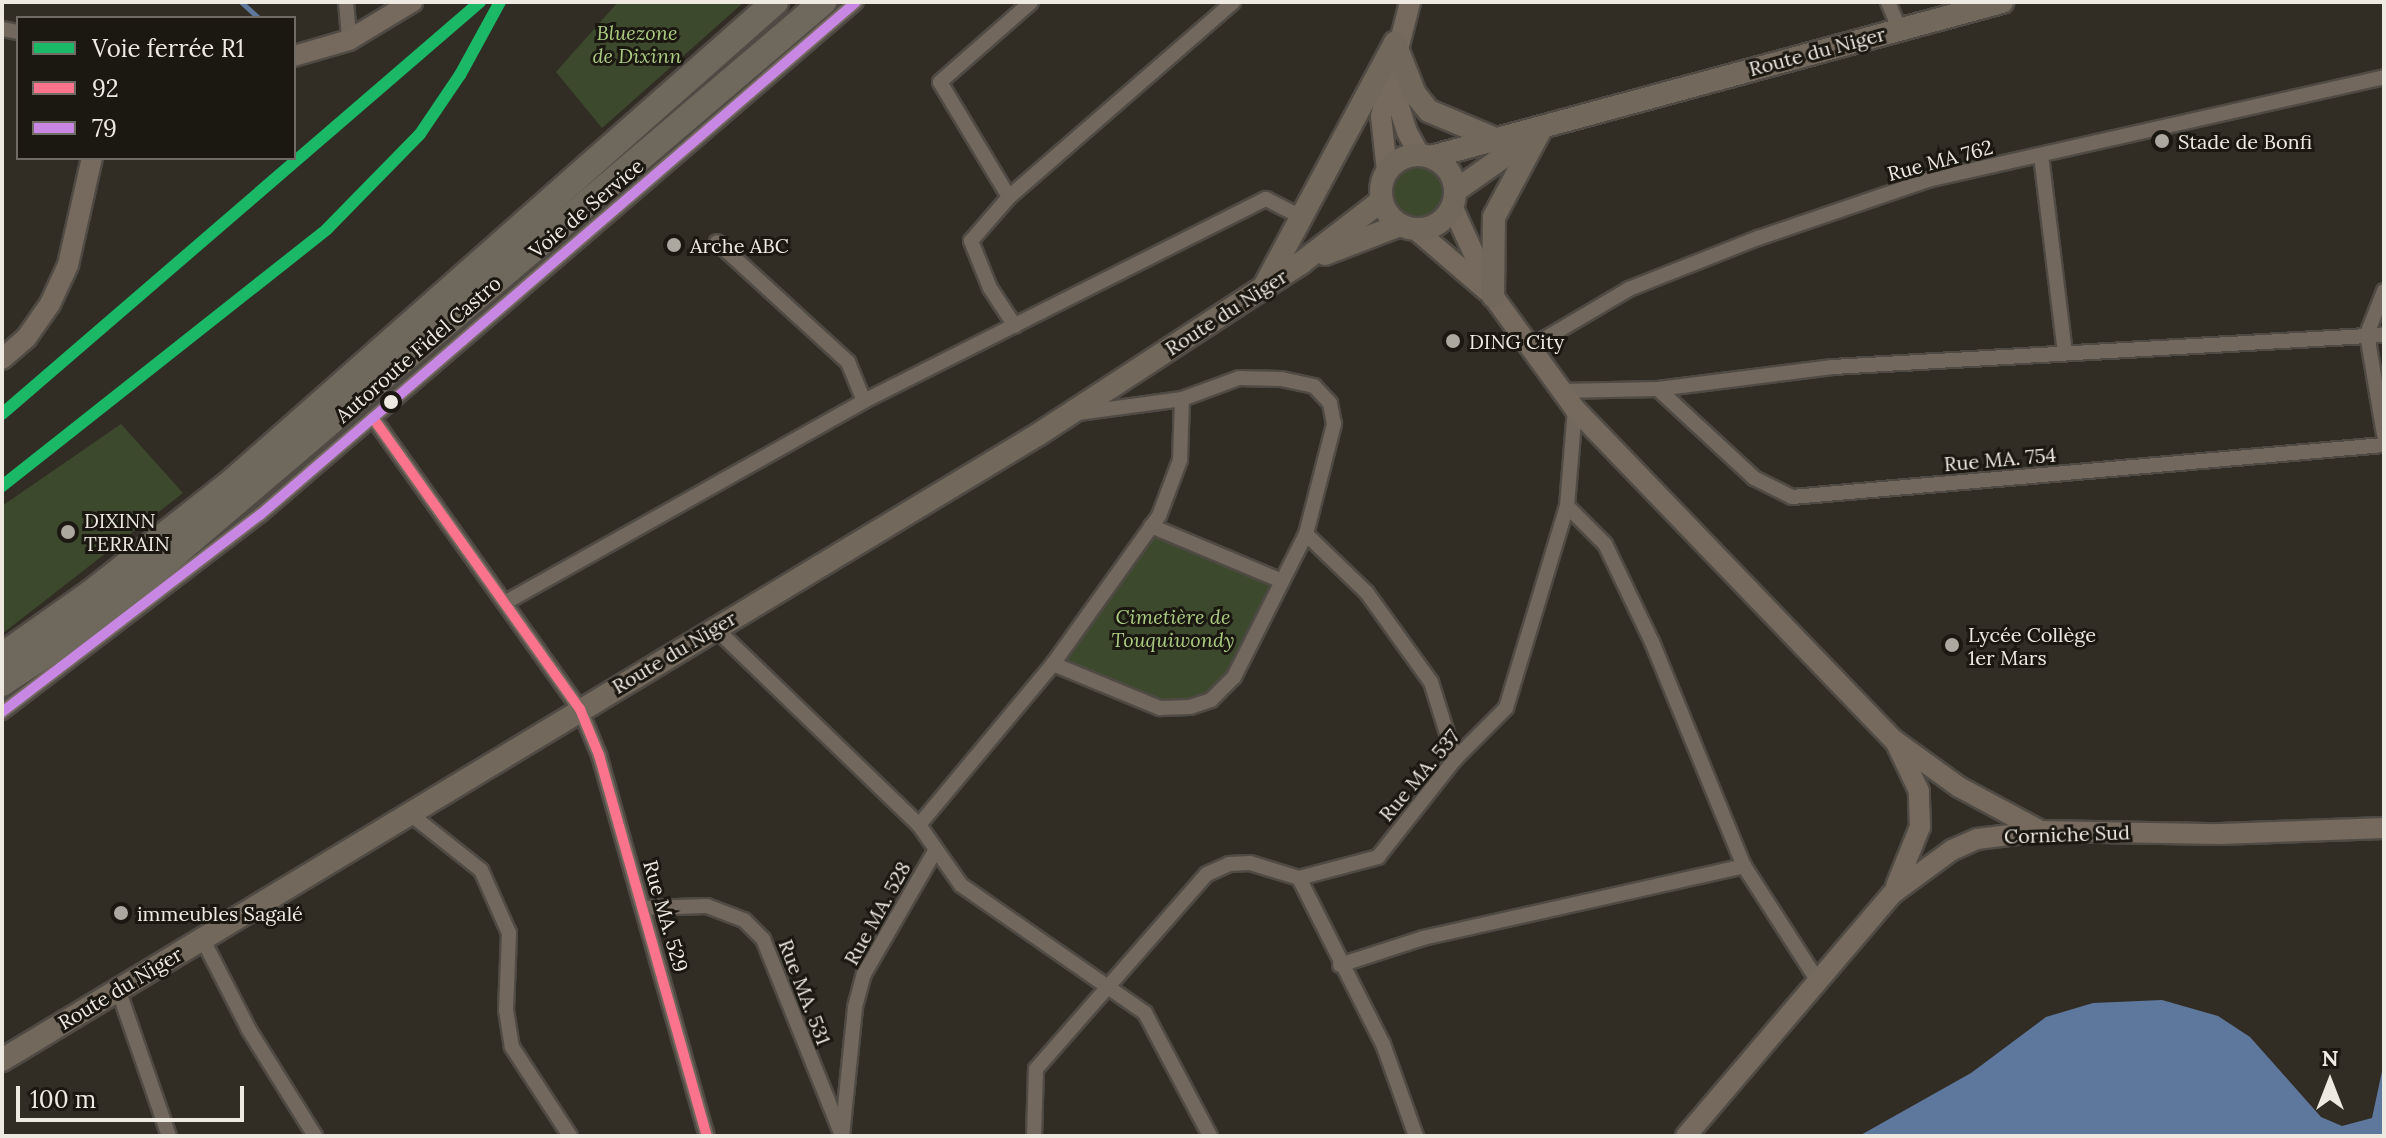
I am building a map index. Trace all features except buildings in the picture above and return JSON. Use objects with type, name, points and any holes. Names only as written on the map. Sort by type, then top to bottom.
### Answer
[{"type":"highway","name":"Autoroute Fidel Castro","points":[[2,656],[231,483],[775,2]]},
{"type":"highway","name":"Autoroute Fidel Castro","points":[[2,683],[100,618],[823,2]]},
{"type":"main road","points":[[296,55],[349,40],[412,2]]},
{"type":"main road","points":[[1264,286],[1395,43],[1410,2]]},
{"type":"main road","name":"Route du Niger","points":[[1426,156],[1540,131],[1899,28],[2002,2]]},
{"type":"main road","points":[[1395,43],[1379,136],[1387,171],[1381,201],[1407,227],[1493,296]]},
{"type":"main road","points":[[1395,43],[1415,94],[1429,111],[1498,140]]},
{"type":"main road","points":[[1389,73],[1407,132],[1426,156],[1448,170],[1454,199],[1493,296],[1575,409],[1894,740],[1959,787],[2041,831]]},
{"type":"main road","points":[[1493,296],[1494,217],[1540,131]]},
{"type":"main road","name":"Route du Niger","points":[[1454,199],[1540,131]]},
{"type":"main road","points":[[1387,171],[1407,156],[1426,156]]},
{"type":"main road","points":[[2,359],[27,337],[50,304],[68,265],[92,160]]},
{"type":"main road","points":[[1407,227],[1437,224],[1454,199]]},
{"type":"main road","name":"Route du Niger","points":[[2,1060],[1069,414],[1301,263],[1381,201]]},
{"type":"main road","name":"Route du Niger","points":[[1301,263],[1407,227]]},
{"type":"main road","points":[[1892,894],[1920,827],[1919,791],[1894,740]]},
{"type":"main road","name":"Corniche Sud","points":[[1686,1136],[1892,894],[1926,866],[1977,839],[2041,831],[2220,834],[2384,828]]},
{"type":"street","points":[[346,2],[349,40]]},
{"type":"street","name":"Voie de Service","points":[[2,712],[260,515],[856,2]]},
{"type":"street","points":[[1009,197],[940,82],[1031,2]]},
{"type":"street","points":[[1015,326],[990,288],[971,241],[1009,197],[1233,2]]},
{"type":"street","points":[[1888,2],[1899,28]]},
{"type":"street","name":"Rue MA 762","points":[[1529,348],[1629,289],[1758,238],[1928,180],[2384,77]]},
{"type":"street","points":[[2041,155],[2065,352]]},
{"type":"street","points":[[508,601],[864,401],[1266,199],[1301,217]]},
{"type":"street","points":[[717,242],[848,362],[864,401]]},
{"type":"street","points":[[2384,291],[2367,334],[2384,435]]},
{"type":"street","points":[[1561,391],[1658,389],[1833,367],[2384,335]]},
{"type":"street","points":[[1053,664],[1160,708],[1190,707],[1211,700],[1234,677],[1306,534],[1334,424],[1330,403],[1314,386],[1239,378],[1182,399],[1069,414]]},
{"type":"street","name":"Rue MA. 754","points":[[1658,389],[1754,478],[1792,497],[2384,445]]},
{"type":"street","points":[[919,825],[1053,664],[1151,526],[1180,460],[1182,399]]},
{"type":"street","name":"Rue MA. 537","points":[[1299,878],[1378,857],[1455,759],[1506,708],[1567,506],[1575,409]]},
{"type":"street","name":"Rue MA. 529","points":[[373,418],[508,601],[580,709],[599,755],[707,1136]]},
{"type":"street","points":[[1567,506],[1605,544],[1652,642],[1744,866],[1819,983]]},
{"type":"street","points":[[1151,526],[1282,581]]},
{"type":"street","points":[[1306,534],[1367,593],[1431,682],[1455,759]]},
{"type":"street","points":[[714,627],[919,825],[934,853],[961,885],[1145,1013],[1210,1136]]},
{"type":"street","points":[[409,813],[481,870],[509,933],[506,1010],[512,1047],[570,1136]]},
{"type":"street","name":"Rue MA. 528","points":[[842,1136],[855,1007],[864,974],[934,853]]},
{"type":"street","points":[[1034,1136],[1036,1069],[1111,988],[1207,874],[1229,864],[1250,863],[1299,878],[1340,965],[1383,1044],[1416,1136]]},
{"type":"street","points":[[1340,965],[1423,938],[1744,866]]},
{"type":"street","name":"Rue MA. 531","points":[[643,908],[707,906],[744,920],[763,939],[842,1136]]},
{"type":"street","points":[[202,938],[249,1030],[315,1136]]},
{"type":"street","points":[[118,989],[169,1136]]},
{"type":"green space","name":"Bluezone de Dixinn","points":[[618,2],[744,2],[602,128],[556,72]]},
{"type":"green space","points":[[1412,159],[1424,159],[1436,164],[1446,174],[1451,192],[1449,205],[1436,220],[1424,225],[1412,225],[1400,220],[1390,210],[1385,198],[1385,186],[1390,174],[1400,164]]},
{"type":"green space","name":"DIXINN TERRAIN","points":[[121,424],[183,493],[2,634],[2,506]]},
{"type":"green space","name":"Cimetière de Touquiwondy","points":[[1154,532],[1274,583],[1230,677],[1211,700],[1159,702],[1060,662]]},
{"type":"water","points":[[2162,1000],[2218,1016],[2250,1037],[2321,1117],[2342,1126],[2372,1118],[2384,1062],[2384,1136],[1859,1136],[1971,1073],[2046,1017],[2093,1003]]},
{"type":"waterway","points":[[241,2],[257,16]]},
{"type":"railway","points":[[2,486],[327,229],[420,134],[460,75],[500,2]]},
{"type":"rail line","name":"R1","points":[[2,414],[480,2]]},
{"type":"rail line","name":"R1","points":[[2,486],[327,229],[420,134],[460,75],[500,2]]},
{"type":"transit line","name":"79","points":[[2,712],[260,515],[856,2]]},
{"type":"transit line","name":"92","points":[[373,418],[580,709],[599,755],[707,1136]]},
{"type":"place","name":"Stade de Bonfi","points":[[2162,141]]},
{"type":"place","name":"Arche ABC","points":[[674,245]]},
{"type":"place","name":"DING City","points":[[1453,341]]},
{"type":"place","name":"DIXINN TERRAIN","points":[[68,532]]},
{"type":"place","name":"Lycée Collège 1er Mars","points":[[1952,645]]},
{"type":"place","name":"immeubles Sagalé","points":[[121,913]]}]
